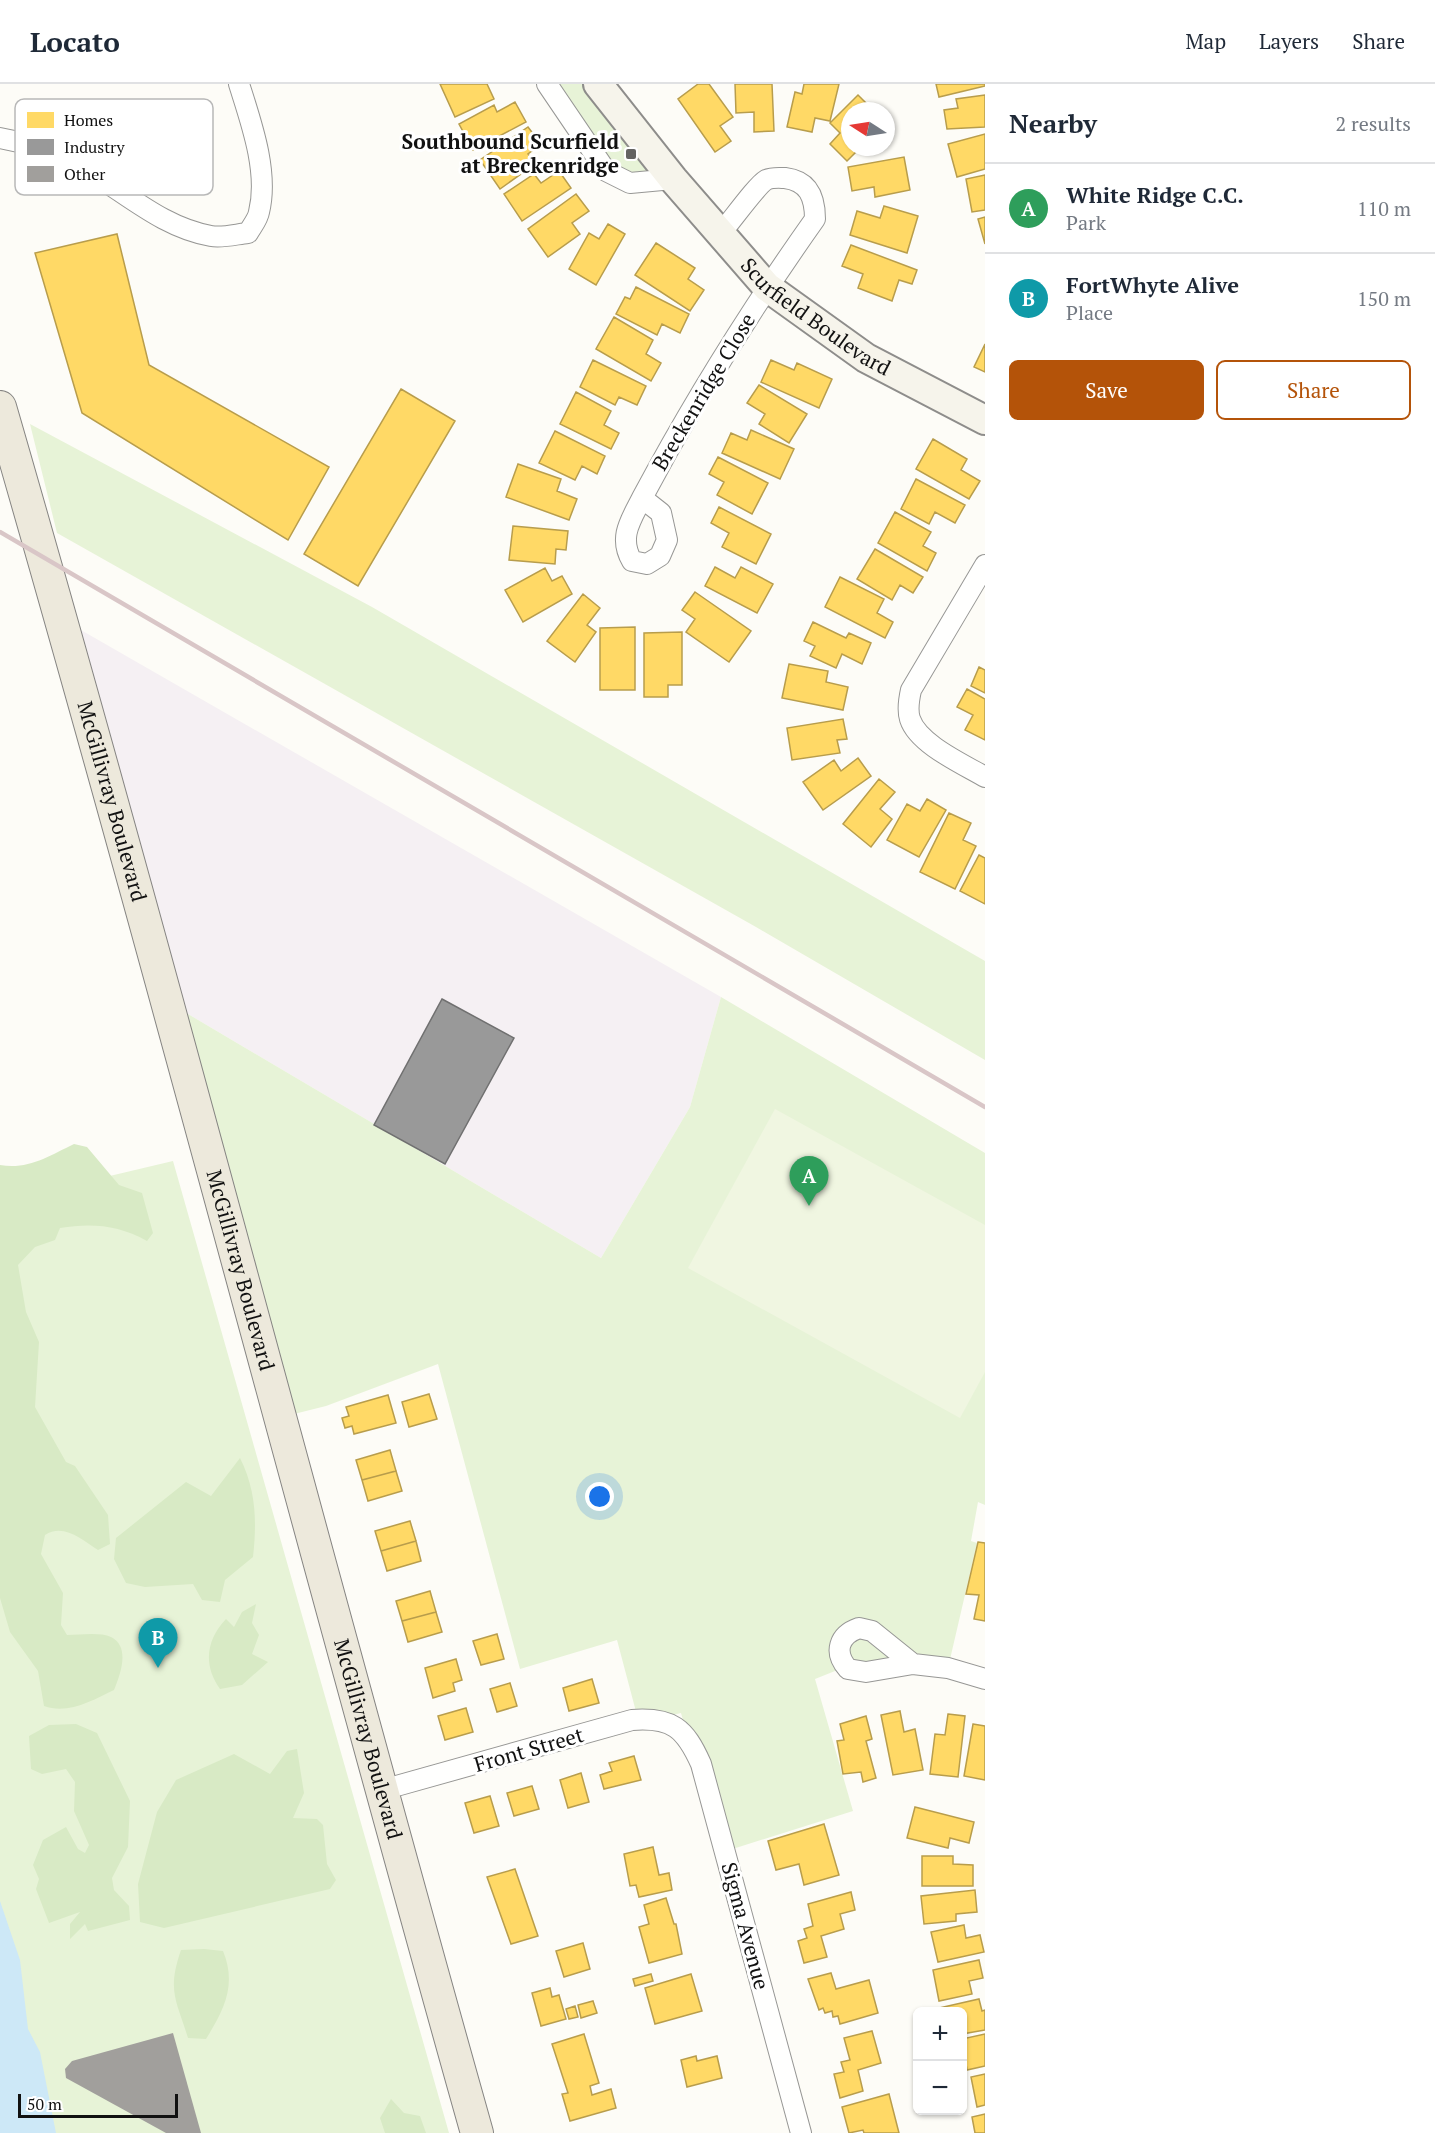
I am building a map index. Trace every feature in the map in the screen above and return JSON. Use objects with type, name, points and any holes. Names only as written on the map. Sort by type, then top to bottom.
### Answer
[{"type":"main road","name":"McGillivray Boulevard","points":[[0,407],[282,1417],[477,2133]]},
{"type":"street","points":[[122,195],[148,212],[182,229],[214,237],[248,233],[259,214],[261,192],[257,142],[239,84]]},
{"type":"street","points":[[547,84],[606,171],[630,183],[673,179]]},
{"type":"street","name":"Scurfield Boulevard","points":[[598,84],[673,179],[767,287],[866,358],[985,420]]},
{"type":"street","points":[[0,138],[15,142]]},
{"type":"street","name":"Breckenridge Close","points":[[642,498],[672,441],[767,287],[815,219],[813,197],[807,188],[789,179],[765,180],[720,234]]},
{"type":"street","points":[[985,565],[915,682],[908,705],[910,720],[931,745],[985,777]]},
{"type":"street","points":[[913,1664],[948,1668],[985,1679]]},
{"type":"street","name":"Front Street","points":[[382,1790],[632,1720],[655,1718],[675,1725]]},
{"type":"street","name":"Sigma Avenue","points":[[675,1725],[691,1741],[701,1764],[801,2133]]},
{"type":"shaded area","points":[[60,618],[721,997],[690,1107],[601,1258],[166,1001]]},
{"type":"green space","points":[[547,84],[598,84],[673,179],[606,171]]},
{"type":"green space","points":[[30,424],[372,607],[985,961],[985,1060],[756,927],[57,533]]},
{"type":"green space","points":[[721,997],[985,1153],[985,1505],[978,1502],[971,1541],[977,1543],[948,1668],[845,1667],[815,1679],[853,1811],[720,1853],[681,1713],[639,1723],[617,1640],[520,1669],[438,1364],[326,1406],[282,1417],[166,1001],[601,1258],[690,1107]]},
{"type":"green space","points":[[775,1109],[985,1225],[985,1372],[960,1418],[688,1268]]},
{"type":"green space","points":[[74,1144],[87,1147],[119,1185],[142,1193],[153,1233],[147,1241],[126,1232],[105,1227],[60,1228],[55,1240],[35,1247],[18,1265],[26,1312],[39,1342],[35,1407],[66,1462],[75,1466],[108,1515],[110,1544],[98,1550],[73,1534],[52,1532],[45,1535],[41,1554],[63,1593],[61,1625],[67,1635],[106,1635],[117,1642],[122,1654],[121,1669],[114,1690],[80,1705],[62,1709],[44,1706],[38,1671],[10,1632],[0,1598],[0,1165],[29,1164]]},
{"type":"green space","points":[[173,1161],[449,2133],[0,2133],[0,1202]]},
{"type":"green space","points":[[240,1458],[249,1482],[254,1506],[253,1557],[225,1580],[220,1602],[202,1600],[193,1584],[145,1587],[126,1583],[114,1559],[116,1538],[186,1482],[211,1496]]},
{"type":"green space","points":[[256,1604],[252,1623],[259,1635],[252,1654],[268,1662],[242,1685],[220,1689],[209,1662],[214,1635],[226,1619],[234,1627],[242,1612]]},
{"type":"green space","points":[[76,1724],[97,1733],[130,1801],[128,1847],[112,1878],[114,1890],[129,1906],[130,1920],[88,1931],[85,1924],[70,1939],[70,1924],[80,1912],[49,1923],[36,1889],[39,1879],[33,1865],[43,1840],[66,1827],[78,1849],[85,1853],[89,1845],[74,1811],[75,1782],[66,1769],[42,1774],[31,1769],[29,1736],[49,1725]]},
{"type":"green space","points":[[297,1749],[304,1793],[293,1818],[317,1819],[323,1825],[327,1864],[336,1880],[330,1889],[164,1928],[140,1922],[138,1884],[157,1812],[176,1780],[234,1754],[270,1774],[287,1751]]},
{"type":"green space","points":[[181,1950],[223,1951],[227,1963],[229,1986],[223,2007],[206,2039],[188,2038],[177,2004],[174,1976]]},
{"type":"green space","points":[[391,2099],[404,2113],[420,2116],[426,2133],[385,2133],[380,2118]]},
{"type":"water","points":[[0,1901],[20,1960],[28,2029],[40,2052],[56,2133],[0,2133]]},
{"type":"building: Homes","points":[[440,84],[487,84],[494,99],[455,117]]},
{"type":"building: Homes","points":[[698,84],[709,84],[733,117],[720,126],[731,141],[715,152],[678,99]]},
{"type":"building: Homes","points":[[735,84],[772,84],[774,131],[754,132],[754,112],[736,113]]},
{"type":"building: Homes","points":[[804,84],[839,84],[830,121],[815,118],[812,132],[787,127],[795,92],[802,94]]},
{"type":"building: Homes","points":[[936,84],[985,84],[985,86],[939,97]]},
{"type":"building: Homes","points":[[858,95],[865,102],[851,102]]},
{"type":"building: Homes","points":[[985,95],[985,127],[947,129],[944,110],[958,108],[956,99]]},
{"type":"building: Homes","points":[[515,102],[526,122],[473,150],[459,124],[494,105],[497,112]]},
{"type":"building: Homes","points":[[841,112],[841,155],[830,144],[840,133],[830,123]]},
{"type":"building: Homes","points":[[528,127],[541,144],[528,154],[535,164],[500,189],[480,160]]},
{"type":"building: Homes","points":[[985,134],[985,169],[957,177],[948,144]]},
{"type":"building: Homes","points":[[842,156],[852,156],[847,161]]},
{"type":"building: Homes","points":[[904,157],[910,190],[875,197],[874,187],[852,191],[848,167]]},
{"type":"building: Homes","points":[[559,171],[571,188],[522,221],[504,194],[534,174],[541,183]]},
{"type":"building: Homes","points":[[985,175],[985,210],[972,212],[966,179]]},
{"type":"building: Homes","points":[[576,194],[589,211],[572,223],[580,234],[548,257],[528,229]]},
{"type":"building: Homes","points":[[884,206],[918,216],[907,253],[850,235],[857,211],[880,218]]},
{"type":"building: Homes","points":[[985,217],[985,244],[978,219]]},
{"type":"building: Homes","points":[[608,224],[625,234],[596,285],[569,269],[589,233],[599,239]]},
{"type":"building: Homes","points":[[117,234],[149,365],[329,467],[288,540],[82,413],[35,253]]},
{"type":"building: Homes","points":[[656,243],[695,268],[688,279],[704,290],[690,311],[635,275]]},
{"type":"building: Homes","points":[[851,245],[917,270],[912,284],[899,280],[892,301],[858,288],[863,274],[842,266]]},
{"type":"building: Homes","points":[[636,287],[689,314],[680,333],[662,324],[657,335],[616,314],[625,297],[630,299]]},
{"type":"building: Homes","points":[[614,317],[653,340],[646,354],[661,363],[651,381],[596,349]]},
{"type":"building: Homes","points":[[985,344],[985,372],[974,367]]},
{"type":"building: Homes","points":[[593,360],[646,386],[637,405],[619,397],[615,405],[580,387]]},
{"type":"building: Homes","points":[[771,360],[794,370],[797,363],[832,379],[819,408],[761,382]]},
{"type":"building: Homes","points":[[759,385],[807,414],[789,443],[759,424],[765,414],[747,403]]},
{"type":"building: Homes","points":[[401,389],[455,421],[358,586],[304,554]]},
{"type":"building: Homes","points":[[576,392],[611,411],[604,425],[619,433],[611,449],[560,424]]},
{"type":"building: Homes","points":[[751,430],[794,449],[780,479],[722,453],[731,433],[747,440]]},
{"type":"building: Homes","points":[[555,431],[605,456],[597,474],[582,466],[575,480],[539,463]]},
{"type":"building: Homes","points":[[933,439],[967,459],[961,470],[980,481],[969,499],[916,469]]},
{"type":"building: Homes","points":[[718,457],[768,483],[752,514],[717,495],[724,482],[709,474]]},
{"type":"building: Homes","points":[[518,464],[561,479],[557,491],[577,499],[569,520],[506,497]]},
{"type":"building: Homes","points":[[916,479],[965,505],[955,523],[935,512],[929,524],[901,509]]},
{"type":"building: Homes","points":[[719,507],[771,534],[756,564],[722,547],[729,533],[711,523]]},
{"type":"building: Homes","points":[[895,512],[931,532],[923,546],[936,553],[927,571],[878,543]]},
{"type":"building: Homes","points":[[513,526],[568,531],[566,550],[556,549],[555,564],[509,560]]},
{"type":"building: Homes","points":[[875,549],[923,577],[913,593],[900,585],[892,600],[857,579]]},
{"type":"building: Homes","points":[[715,567],[735,578],[741,567],[773,584],[757,613],[705,586]]},
{"type":"building: Homes","points":[[545,568],[552,581],[562,576],[572,594],[523,622],[505,590]]},
{"type":"building: Homes","points":[[840,577],[884,599],[877,613],[893,622],[885,638],[825,607]]},
{"type":"building: Homes","points":[[695,592],[751,631],[729,662],[686,632],[695,619],[682,610]]},
{"type":"building: Homes","points":[[583,594],[600,608],[587,625],[596,632],[575,662],[547,641]]},
{"type":"building: Homes","points":[[813,622],[846,638],[849,633],[871,643],[862,664],[842,654],[836,668],[810,656],[815,646],[804,641]]},
{"type":"building: Homes","points":[[635,627],[635,690],[600,690],[600,628]]},
{"type":"building: Homes","points":[[682,632],[682,685],[668,685],[668,697],[644,697],[644,633]]},
{"type":"building: Homes","points":[[789,664],[828,671],[826,682],[848,687],[843,710],[782,698]]},
{"type":"building: Homes","points":[[979,667],[985,670],[985,693],[971,686]]},
{"type":"building: Homes","points":[[967,689],[985,699],[985,740],[965,730],[973,715],[957,707]]},
{"type":"building: Homes","points":[[843,719],[847,739],[837,740],[840,753],[792,760],[787,728]]},
{"type":"building: Homes","points":[[858,758],[871,776],[823,810],[803,782],[834,760],[841,771]]},
{"type":"building: Homes","points":[[879,779],[895,792],[880,809],[892,819],[871,847],[843,824]]},
{"type":"building: Homes","points":[[927,799],[946,810],[919,857],[887,840],[907,804],[920,811]]},
{"type":"building: Homes","points":[[949,813],[971,823],[963,840],[976,846],[955,889],[920,872]]},
{"type":"building: Homes","points":[[979,855],[985,858],[985,904],[960,891]]},
{"type":"building: Homes","points":[[429,1394],[437,1419],[409,1427],[402,1402]]},
{"type":"building: Homes","points":[[388,1395],[396,1423],[354,1434],[352,1426],[345,1428],[342,1418],[349,1416],[346,1407]]},
{"type":"building: Homes","points":[[390,1450],[396,1471],[362,1480],[356,1460]]},
{"type":"building: Homes","points":[[396,1471],[402,1491],[368,1501],[362,1480]]},
{"type":"building: Homes","points":[[410,1521],[416,1541],[381,1551],[375,1531]]},
{"type":"building: Homes","points":[[416,1541],[421,1561],[387,1571],[381,1551]]},
{"type":"building: Homes","points":[[978,1542],[985,1543],[985,1621],[974,1619],[979,1595],[966,1594]]},
{"type":"building: Homes","points":[[430,1591],[436,1612],[402,1621],[396,1601]]},
{"type":"building: Homes","points":[[436,1612],[442,1632],[408,1642],[402,1621]]},
{"type":"building: Homes","points":[[497,1634],[504,1659],[481,1665],[473,1641]]},
{"type":"building: Homes","points":[[456,1659],[462,1680],[453,1683],[455,1691],[433,1698],[425,1668]]},
{"type":"building: Homes","points":[[592,1679],[599,1703],[569,1711],[563,1688]]},
{"type":"building: Homes","points":[[510,1683],[517,1706],[497,1712],[490,1689]]},
{"type":"building: Homes","points":[[466,1708],[473,1732],[445,1740],[438,1716]]},
{"type":"building: Homes","points":[[900,1711],[904,1732],[915,1729],[923,1770],[893,1775],[881,1715]]},
{"type":"building: Homes","points":[[948,1714],[965,1716],[958,1777],[930,1774],[935,1734],[945,1735]]},
{"type":"building: Homes","points":[[866,1716],[872,1739],[866,1741],[876,1778],[863,1782],[861,1772],[843,1774],[837,1741],[844,1740],[840,1724]]},
{"type":"building: Homes","points":[[973,1724],[985,1726],[985,1780],[964,1776]]},
{"type":"building: Homes","points":[[634,1756],[641,1780],[604,1789],[600,1775],[612,1771],[609,1763]]},
{"type":"building: Homes","points":[[581,1773],[589,1802],[568,1808],[560,1780]]},
{"type":"building: Homes","points":[[532,1786],[539,1809],[514,1816],[507,1793]]},
{"type":"building: Homes","points":[[490,1796],[499,1826],[474,1833],[465,1803]]},
{"type":"building: Homes","points":[[915,1807],[974,1822],[969,1843],[950,1838],[948,1848],[907,1838]]},
{"type":"building: Homes","points":[[824,1824],[839,1875],[804,1885],[799,1864],[776,1870],[768,1841]]},
{"type":"building: Homes","points":[[653,1847],[659,1875],[669,1873],[672,1890],[639,1897],[636,1885],[630,1886],[624,1854]]},
{"type":"building: Homes","points":[[922,1856],[953,1856],[953,1864],[973,1865],[973,1886],[922,1886]]},
{"type":"building: Homes","points":[[515,1869],[538,1936],[511,1944],[487,1877]]},
{"type":"building: Homes","points":[[975,1890],[977,1912],[956,1914],[956,1921],[924,1924],[921,1896]]},
{"type":"building: Homes","points":[[851,1892],[855,1910],[840,1914],[844,1929],[821,1936],[827,1957],[804,1963],[798,1941],[807,1938],[804,1929],[813,1926],[808,1904]]},
{"type":"building: Homes","points":[[666,1898],[674,1924],[676,1924],[682,1954],[649,1963],[639,1927],[649,1924],[644,1905]]},
{"type":"building: Homes","points":[[964,1925],[966,1938],[980,1935],[984,1952],[938,1962],[931,1932]]},
{"type":"building: Homes","points":[[583,1943],[590,1969],[564,1977],[556,1951]]},
{"type":"building: Homes","points":[[979,1960],[983,1978],[969,1981],[972,1994],[939,2001],[933,1970]]},
{"type":"building: Homes","points":[[831,1973],[836,1989],[869,1980],[878,2013],[840,2024],[838,2016],[833,2017],[832,2011],[825,2013],[823,2008],[819,2010],[808,1979]]},
{"type":"building: Homes","points":[[651,1974],[653,1981],[635,1986],[633,1979]]},
{"type":"building: Homes","points":[[691,1974],[702,2011],[655,2024],[645,1988]]},
{"type":"building: Homes","points":[[550,1988],[552,1997],[559,1995],[566,2019],[541,2026],[532,1993]]},
{"type":"building: Homes","points":[[979,1999],[982,2011],[985,2010],[985,2030],[967,2033],[967,2007],[943,2007]]},
{"type":"building: Homes","points":[[593,2001],[597,2013],[581,2018],[578,2005]]},
{"type":"building: Homes","points":[[575,2006],[578,2017],[569,2019],[566,2009]]},
{"type":"building: Homes","points":[[872,2031],[881,2063],[858,2070],[863,2091],[840,2098],[834,2074],[844,2072],[841,2062],[850,2060],[844,2038]]},
{"type":"building: Homes","points":[[584,2034],[599,2083],[590,2086],[592,2095],[611,2089],[616,2108],[570,2121],[562,2094],[568,2093],[552,2044]]},
{"type":"building: Homes","points":[[985,2034],[985,2066],[967,2070],[967,2038]]},
{"type":"building: Homes","points":[[696,2056],[697,2061],[717,2056],[722,2078],[687,2087],[681,2060]]},
{"type":"building: Homes","points":[[985,2074],[985,2105],[977,2107],[971,2077]]},
{"type":"building: Homes","points":[[889,2094],[899,2133],[864,2133],[863,2130],[849,2133],[842,2107]]},
{"type":"building: Homes","points":[[985,2114],[985,2133],[975,2133],[972,2117]]},
{"type":"building: Industry","points":[[442,999],[514,1038],[445,1164],[374,1125]]},
{"type":"building: Other","points":[[173,2033],[201,2133],[166,2133],[66,2078],[65,2069],[72,2061]]},
{"type":"railway","points":[[0,532],[985,1107]]},
{"type":"place","name":"Southbound Scurfield at Breckenridge","points":[[631,154]]},
{"type":"place","name":"White Ridge C.C.","points":[[809,1206]]},
{"type":"place","name":"FortWhyte Alive","points":[[158,1668]]}]
